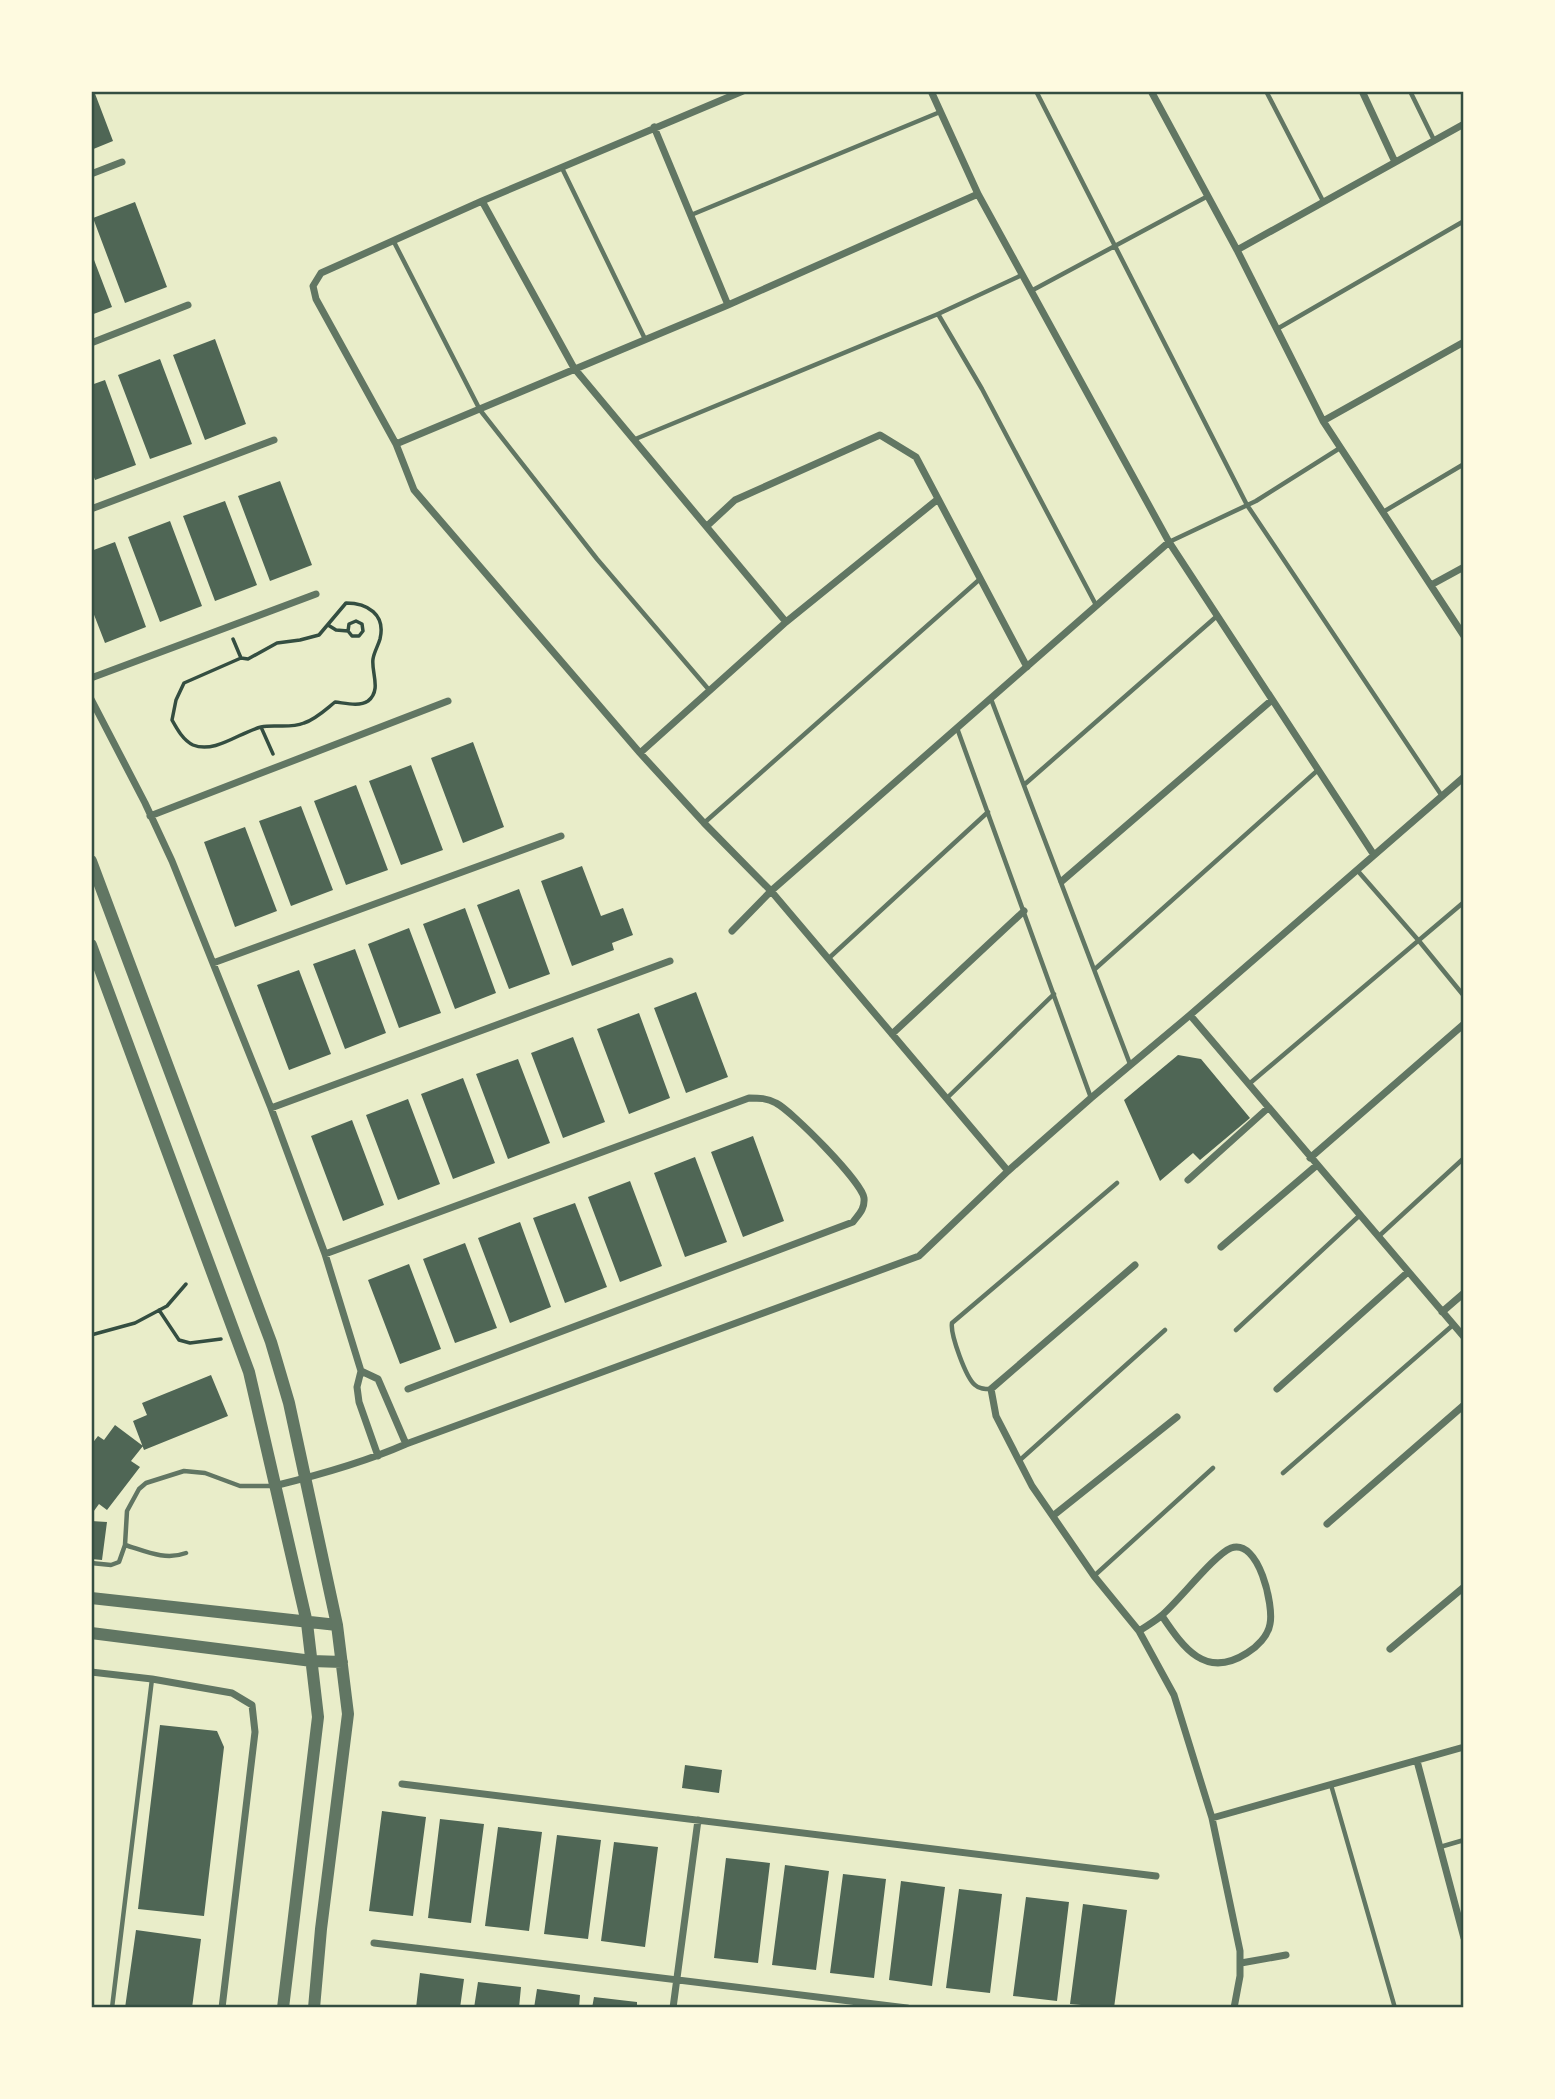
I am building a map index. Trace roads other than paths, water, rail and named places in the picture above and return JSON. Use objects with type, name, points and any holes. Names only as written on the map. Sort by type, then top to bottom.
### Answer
[{"type":"street","points":[[743,91],[482,201],[321,273],[313,286],[316,299],[396,444],[414,490],[640,753],[771,891],[1008,1171]]},
{"type":"street","points":[[931,91],[978,194],[1169,542],[1374,855]]},
{"type":"street","points":[[1152,91],[1237,250],[1322,421],[1464,636]]},
{"type":"street","points":[[1362,91],[1395,162]]},
{"type":"street","points":[[1237,250],[1463,125]]},
{"type":"street","points":[[654,127],[727,305]]},
{"type":"street","points":[[91,174],[122,162]]},
{"type":"street","points":[[396,444],[727,305],[978,194]]},
{"type":"street","points":[[482,201],[574,368],[786,622]]},
{"type":"street","points":[[91,343],[188,304]]},
{"type":"street","points":[[1322,421],[1464,342]]},
{"type":"street","points":[[707,526],[735,500],[880,435],[916,457],[1027,667]]},
{"type":"street","points":[[91,509],[274,440]]},
{"type":"street","points":[[640,753],[786,622],[938,499]]},
{"type":"street","points":[[732,931],[771,891],[1169,542]]},
{"type":"street","points":[[1431,585],[1464,567]]},
{"type":"street","points":[[91,678],[316,594]]},
{"type":"street","points":[[91,699],[172,861],[271,1108],[325,1254],[361,1371],[357,1387],[359,1402],[378,1456]]},
{"type":"street","points":[[1062,881],[1272,700]]},
{"type":"street","points":[[150,816],[448,701]]},
{"type":"street","points":[[274,1486],[378,1456],[919,1256],[1008,1171],[1091,1098],[1464,777]]},
{"type":"street","points":[[213,963],[561,836]]},
{"type":"street","points":[[91,861],[271,1342],[289,1403],[337,1625],[348,1714],[321,1929],[314,2008]]},
{"type":"street","points":[[892,1034],[1024,911]]},
{"type":"street","points":[[91,945],[249,1372],[307,1623],[318,1717],[283,2008]]},
{"type":"street","points":[[271,1108],[670,961]]},
{"type":"street","points":[[1190,1015],[1464,1338]]},
{"type":"street","points":[[1310,1158],[1464,1024]]},
{"type":"street","points":[[325,1254],[749,1098],[775,1102],[789,1111],[853,1177],[864,1197],[863,1210],[853,1222],[408,1389]]},
{"type":"street","points":[[1188,1180],[1268,1108]]},
{"type":"street","points":[[1221,1247],[1317,1165]]},
{"type":"street","points":[[1135,1265],[991,1390],[996,1416],[1032,1486],[1094,1576],[1139,1631],[1174,1695],[1212,1818],[1241,1963],[1234,2008]]},
{"type":"street","points":[[1277,1390],[1408,1272]]},
{"type":"street","points":[[1442,1312],[1464,1293]]},
{"type":"street","points":[[361,1371],[378,1379],[406,1444]]},
{"type":"street","points":[[1327,1524],[1464,1405]]},
{"type":"street","points":[[1054,1515],[1177,1417]]},
{"type":"street","points":[[1139,1631],[1161,1616],[1225,1552],[1240,1547],[1247,1549],[1255,1558],[1266,1588],[1271,1612],[1270,1623],[1268,1632],[1260,1642],[1243,1656],[1223,1662],[1205,1660],[1183,1647],[1161,1616]]},
{"type":"street","points":[[1390,1649],[1464,1587]]},
{"type":"street","points":[[91,1598],[337,1625]]},
{"type":"street","points":[[91,1633],[312,1661],[342,1662]]},
{"type":"street","points":[[91,1672],[232,1693],[252,1705],[255,1732],[222,2008]]},
{"type":"street","points":[[1212,1818],[1464,1747]]},
{"type":"street","points":[[1417,1761],[1464,1938]]},
{"type":"street","points":[[402,1784],[1156,1876]]},
{"type":"street","points":[[674,2008],[698,1820]]},
{"type":"street","points":[[374,1943],[907,2008]]},
{"type":"street","points":[[1241,1963],[1286,1955]]},
{"type":"lane","points":[[1036,91],[1247,505],[1442,796]]},
{"type":"lane","points":[[1266,91],[1323,202]]},
{"type":"lane","points":[[1410,91],[1434,140]]},
{"type":"lane","points":[[691,215],[941,112]]},
{"type":"lane","points":[[562,168],[645,339]]},
{"type":"lane","points":[[1031,291],[1208,196]]},
{"type":"lane","points":[[1276,329],[1464,221]]},
{"type":"lane","points":[[394,242],[480,410],[597,559],[710,691]]},
{"type":"lane","points":[[633,440],[937,314],[1022,275]]},
{"type":"lane","points":[[937,314],[982,389],[1097,605]]},
{"type":"lane","points":[[1169,542],[1247,505],[1341,448]]},
{"type":"lane","points":[[1383,512],[1464,464]]},
{"type":"lane","points":[[704,823],[981,579]]},
{"type":"lane","points":[[1025,785],[1217,616]]},
{"type":"lane","points":[[990,698],[1131,1066]]},
{"type":"lane","points":[[957,727],[1091,1098]]},
{"type":"lane","points":[[1095,969],[1318,770]]},
{"type":"lane","points":[[829,958],[988,812]]},
{"type":"lane","points":[[1357,870],[1464,996]]},
{"type":"lane","points":[[1248,1084],[1464,902]]},
{"type":"lane","points":[[947,1098],[1054,994]]},
{"type":"lane","points":[[1378,1237],[1464,1158]]},
{"type":"lane","points":[[991,1390],[979,1388],[972,1382],[952,1336],[952,1323],[1117,1183]]},
{"type":"lane","points":[[1236,1330],[1360,1215]]},
{"type":"lane","points":[[1283,1473],[1453,1325]]},
{"type":"lane","points":[[1020,1460],[1165,1330]]},
{"type":"lane","points":[[1094,1576],[1213,1468]]},
{"type":"lane","points":[[91,1563],[119,1563],[125,1545],[127,1511],[139,1489],[146,1483],[184,1471],[205,1472],[240,1486],[274,1486]]},
{"type":"lane","points":[[125,1545],[164,1557],[186,1553]]},
{"type":"lane","points":[[112,2008],[152,1679]]},
{"type":"lane","points":[[1331,1785],[1395,2008]]},
{"type":"lane","points":[[1439,1847],[1464,1840]]}]
